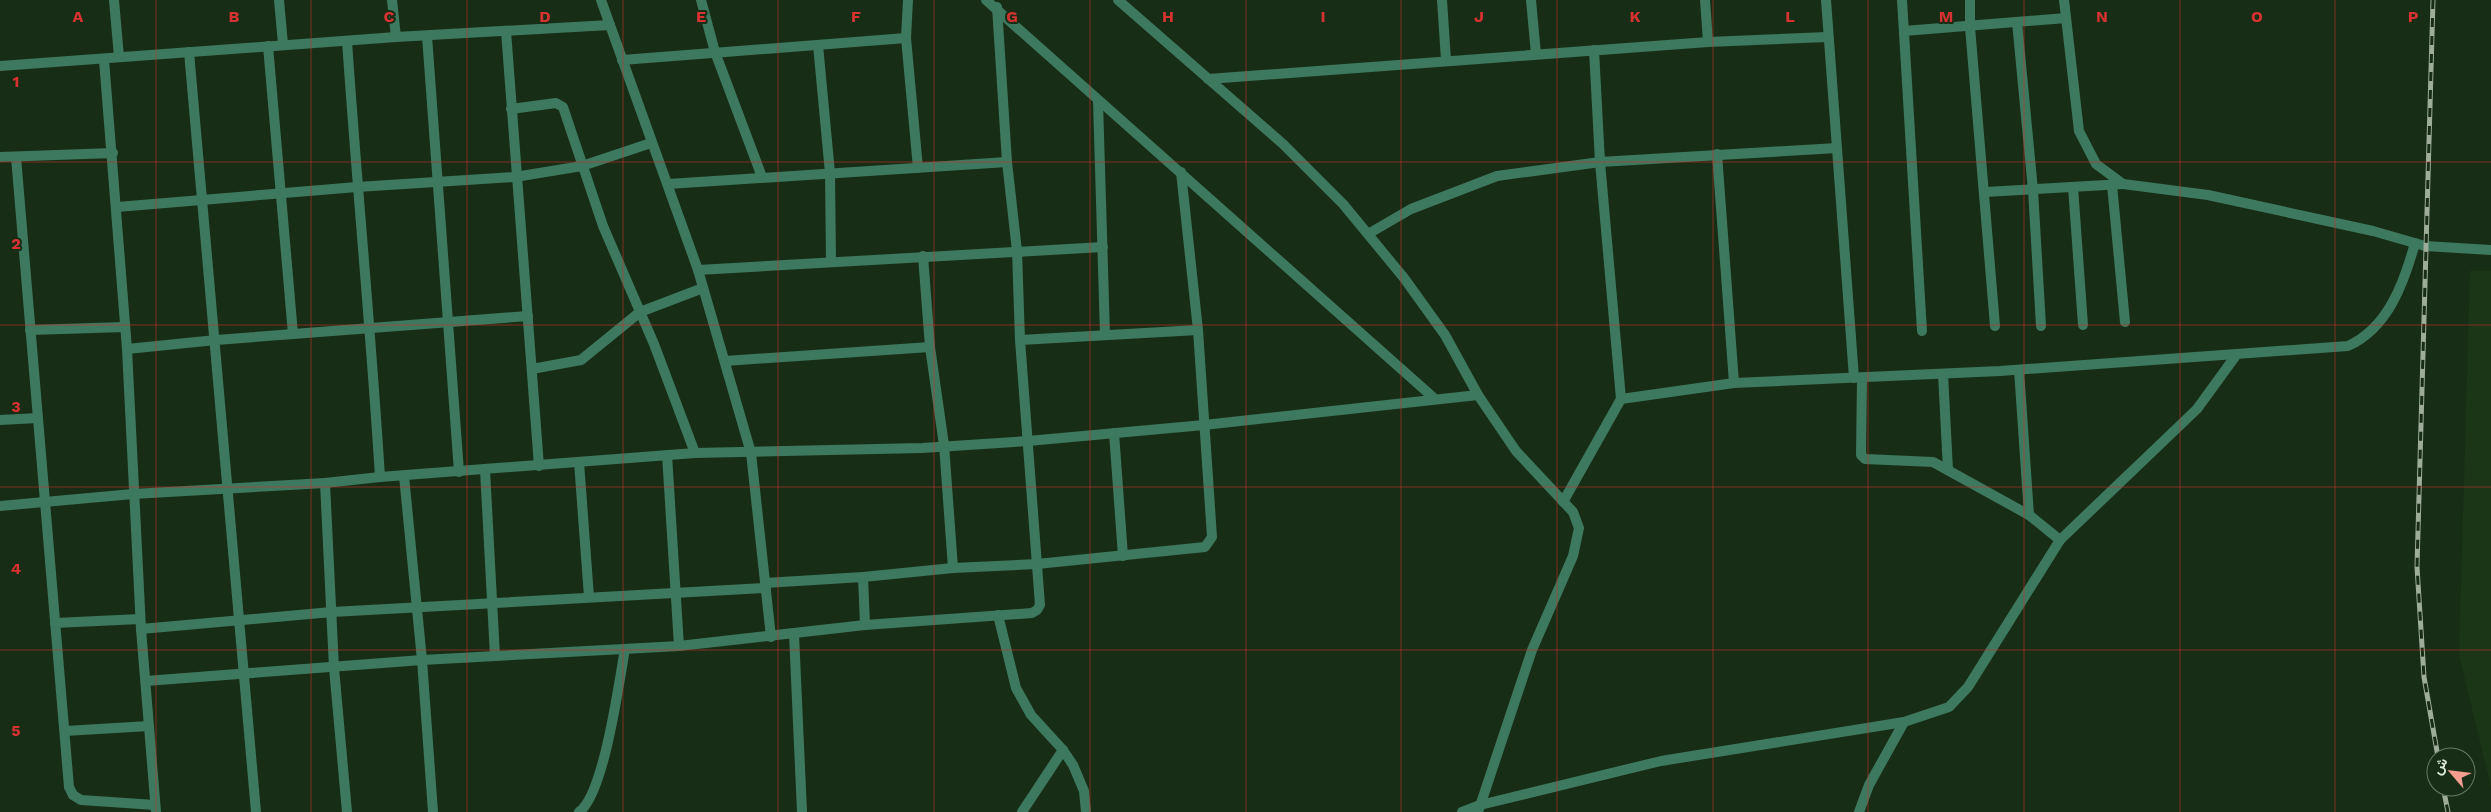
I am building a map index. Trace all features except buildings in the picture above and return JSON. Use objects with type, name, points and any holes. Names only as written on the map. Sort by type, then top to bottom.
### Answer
[{"type":"street","points":[[114,0],[119,57]]},
{"type":"street","points":[[279,0],[284,44]]},
{"type":"street","points":[[392,0],[396,37]]},
{"type":"street","points":[[601,0],[698,270],[726,361],[751,453],[771,637]]},
{"type":"street","points":[[700,0],[715,52],[762,177]]},
{"type":"street","points":[[908,0],[906,38],[918,168]]},
{"type":"street","points":[[986,0],[997,7],[1098,101],[1182,172],[1435,399]]},
{"type":"street","points":[[1118,0],[1283,144],[1343,204],[1404,278],[1445,335],[1478,395],[1516,451],[1573,512],[1579,528],[1573,556],[1532,650],[1479,809]]},
{"type":"street","points":[[1442,0],[1446,60]]},
{"type":"street","points":[[1531,0],[1536,54]]},
{"type":"street","points":[[1705,0],[1708,42]]},
{"type":"street","points":[[1826,0],[1827,37],[1858,378],[1861,455],[1865,459],[1871,460],[1884,458],[1933,462],[2029,515],[2060,540]]},
{"type":"street","points":[[1902,0],[1922,331]]},
{"type":"street","points":[[1970,0],[1970,27],[1995,326]]},
{"type":"street","points":[[2064,0],[2079,131],[2096,164],[2123,184]]},
{"type":"street","points":[[146,681],[422,660],[679,646],[865,625],[998,615],[1037,610],[1040,605],[1020,340],[1017,251],[1008,162],[997,7]]},
{"type":"street","points":[[1904,31],[2066,18]]},
{"type":"street","points":[[2017,22],[2033,190],[2041,326]]},
{"type":"street","points":[[0,66],[104,60],[119,57],[284,44],[610,25]]},
{"type":"street","points":[[506,31],[515,177],[539,466]]},
{"type":"street","points":[[427,36],[437,182],[450,323],[459,472]]},
{"type":"street","points":[[1208,79],[1708,42],[1827,37]]},
{"type":"street","points":[[622,60],[906,38]]},
{"type":"street","points":[[347,41],[380,477]]},
{"type":"street","points":[[818,45],[830,173],[831,261]]},
{"type":"street","points":[[268,46],[293,334]]},
{"type":"street","points":[[1563,502],[1621,400],[1600,162],[1594,50]]},
{"type":"street","points":[[190,52],[216,340],[237,621],[256,812]]},
{"type":"street","points":[[16,156],[69,787],[73,795],[81,800],[155,809],[140,618],[127,349],[104,60]]},
{"type":"street","points":[[1098,101],[1105,335]]},
{"type":"street","points":[[511,109],[556,103],[563,107],[603,226],[640,312],[695,453]]},
{"type":"street","points":[[117,207],[357,187],[515,177],[582,166],[651,143]]},
{"type":"street","points":[[1368,234],[1411,209],[1497,176],[1600,162],[1837,148]]},
{"type":"street","points":[[0,157],[112,153]]},
{"type":"street","points":[[1717,154],[1734,384]]},
{"type":"street","points":[[668,184],[1008,162]]},
{"type":"street","points":[[141,630],[332,612],[676,592],[953,568],[1037,564],[1205,547],[1212,537],[1198,330],[1182,172]]},
{"type":"street","points":[[2112,184],[2125,322]]},
{"type":"street","points":[[1985,192],[2123,184],[2208,195],[2373,231],[2425,246],[2491,250]]},
{"type":"street","points":[[2073,187],[2083,325]]},
{"type":"street","points":[[1621,400],[1734,384],[2019,370],[2348,346],[2363,340],[2391,307],[2405,280],[2415,243]]},
{"type":"street","points":[[698,270],[1103,247]]},
{"type":"street","points":[[923,256],[930,347],[944,445],[953,568]]},
{"type":"street","points":[[532,369],[581,360],[640,312],[703,288]]},
{"type":"street","points":[[127,349],[216,340],[528,316]]},
{"type":"street","points":[[30,330],[125,327]]},
{"type":"street","points":[[1020,340],[1198,330]]},
{"type":"street","points":[[726,361],[930,347]]},
{"type":"street","points":[[1462,812],[1661,761],[1904,722],[1949,707],[1968,687],[2060,540],[2197,409],[2237,354]]},
{"type":"street","points":[[2019,370],[2029,515]]},
{"type":"street","points":[[1943,374],[1948,470]]},
{"type":"street","points":[[0,506],[133,494],[325,483],[380,477],[695,453],[922,448],[944,445],[1028,441],[1204,425],[1478,395]]},
{"type":"street","points":[[0,420],[38,418]]},
{"type":"street","points":[[1114,433],[1123,556]]},
{"type":"street","points":[[667,455],[679,646]]},
{"type":"street","points":[[579,462],[589,597]]},
{"type":"street","points":[[485,470],[494,603],[495,656]]},
{"type":"street","points":[[404,476],[422,660],[433,812]]},
{"type":"street","points":[[325,483],[334,668],[347,812]]},
{"type":"street","points":[[863,577],[865,625]]},
{"type":"street","points":[[998,615],[1016,688],[1031,715],[1063,750],[1073,765],[1084,791],[1086,812]]},
{"type":"street","points":[[55,623],[140,618]]},
{"type":"street","points":[[794,634],[802,812]]},
{"type":"street","points":[[579,812],[586,808],[594,791],[611,728],[625,649]]},
{"type":"street","points":[[1859,812],[1869,785],[1904,722]]},
{"type":"street","points":[[65,731],[149,726]]},
{"type":"street","points":[[1022,812],[1063,750]]},
{"type":"shaded area","points":[[2470,271],[2491,271],[2491,787],[2459,655]]},
{"type":"railway","points":[[2433,0],[2417,567],[2424,677],[2436,747]]},
{"type":"railway","points":[[2445,797],[2448,812]]}]
